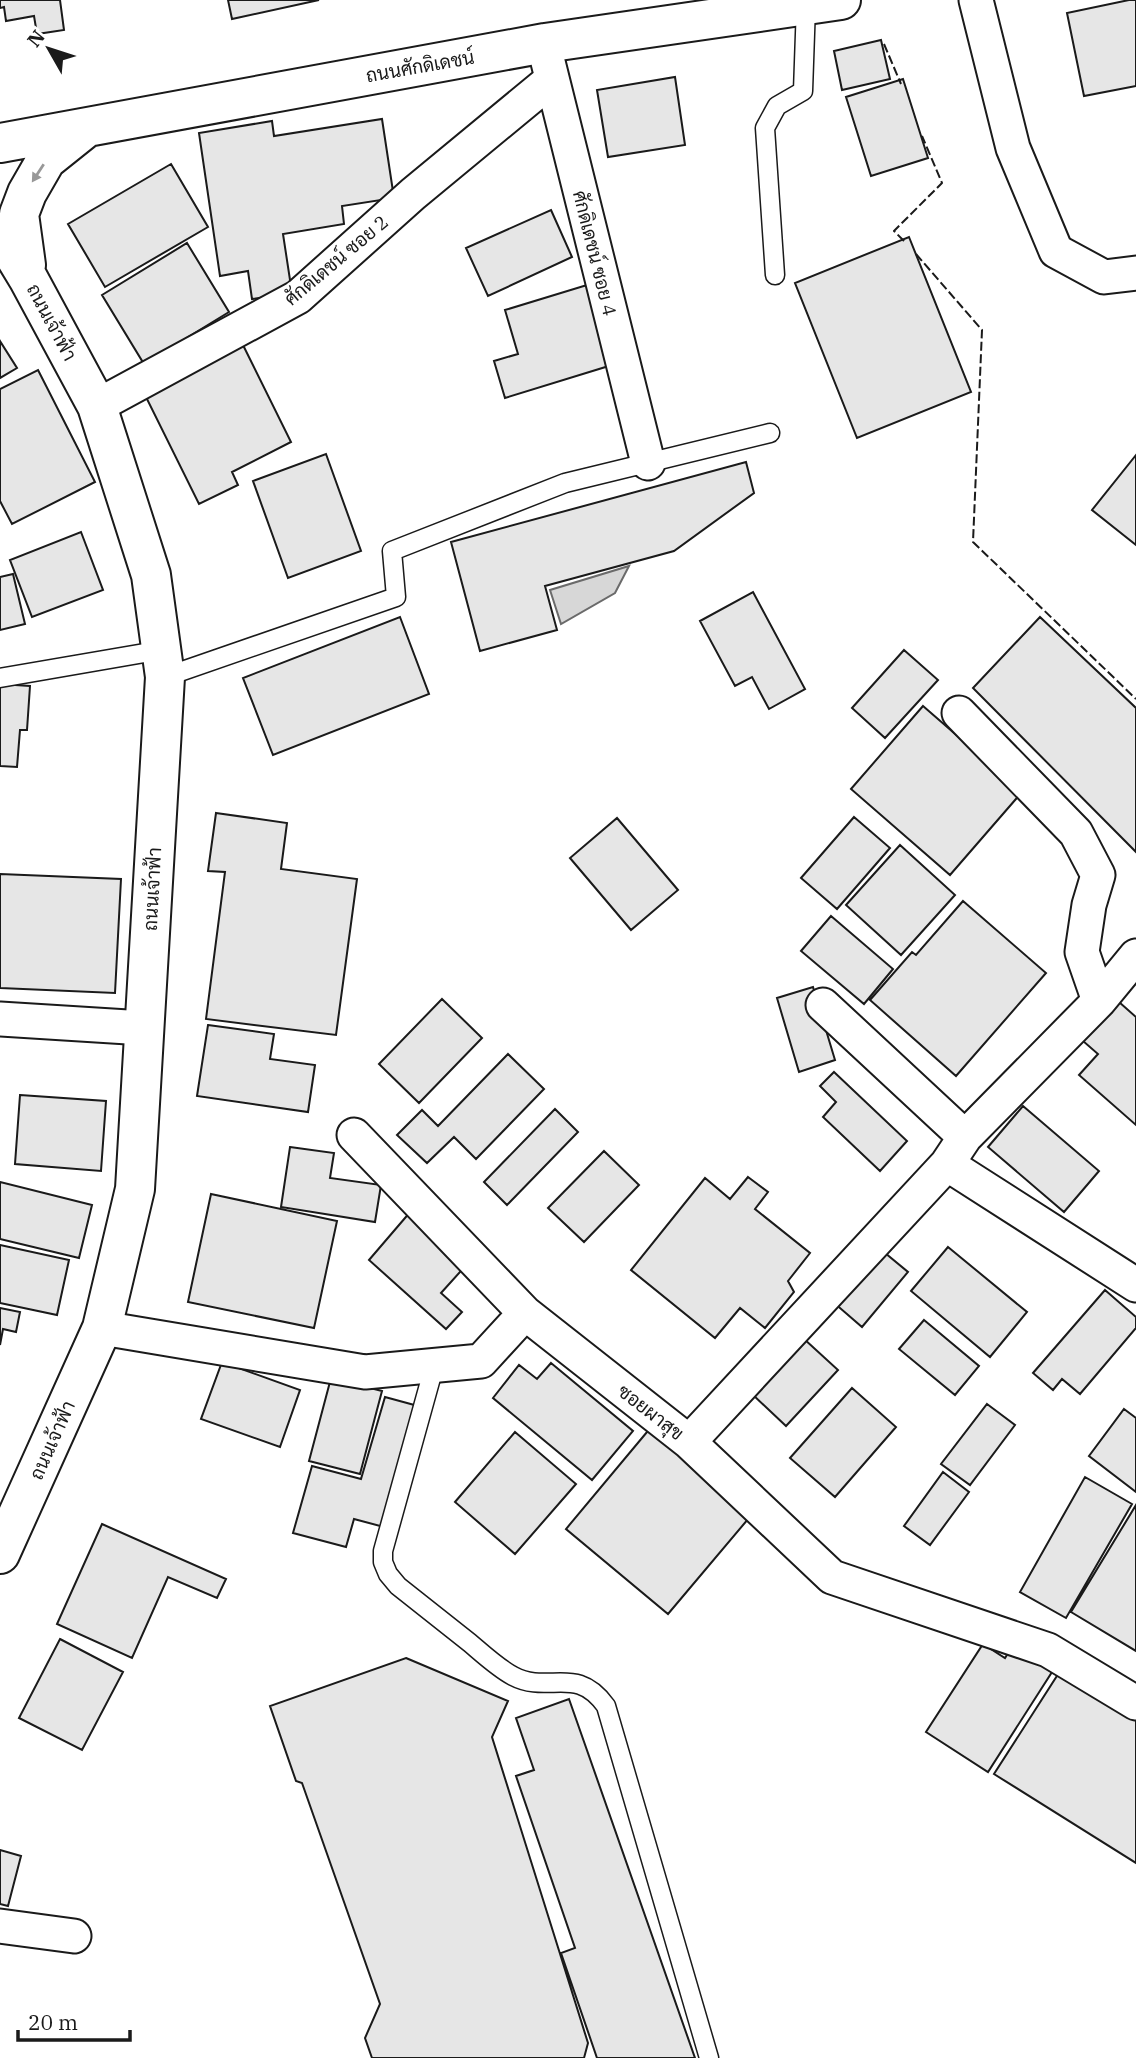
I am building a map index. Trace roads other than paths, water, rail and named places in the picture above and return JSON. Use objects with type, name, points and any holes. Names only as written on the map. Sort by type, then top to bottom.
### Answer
[{"type":"main road","name":"ถนนศักดิเดชน์","points":[[0,143],[545,43],[824,3]]},
{"type":"main road","points":[[28,278],[19,214],[27,192],[46,160],[88,127]]},
{"type":"main road","name":"ถนนเจ้าฟ้า","points":[[0,232],[97,406],[151,575],[163,663],[135,1188],[102,1328],[0,1555]]},
{"type":"street","points":[[976,0],[1013,148],[1056,251],[1104,277],[1136,273]]},
{"type":"street","name":"ศักดิเดชน์ ซอย 4","points":[[545,43],[551,80],[648,463]]},
{"type":"street","name":"ศักดิเดชน์ ซอย 2","points":[[97,406],[298,297],[412,194],[551,80]]},
{"type":"street","points":[[959,713],[1076,833],[1098,874],[1089,905],[1082,952],[1099,1001]]},
{"type":"street","name":"ซอยผาสุข","points":[[354,1135],[525,1313],[689,1441],[947,1164],[965,1138],[1099,1001],[1136,956]]},
{"type":"street","points":[[823,1005],[965,1138]]},
{"type":"street","points":[[0,1019],[144,1028]]},
{"type":"street","points":[[947,1164],[1136,1285]]},
{"type":"street","points":[[102,1328],[365,1372],[481,1361],[525,1313]]},
{"type":"street","points":[[689,1441],[832,1577],[1048,1650],[1136,1703]]},
{"type":"street","points":[[0,1926],[74,1936]]},
{"type":"lane","points":[[775,275],[765,128],[777,106],[803,92],[824,3]]},
{"type":"lane","points":[[0,678],[163,663],[396,597],[392,551],[565,483],[770,433]]},
{"type":"lane","points":[[434,1367],[383,1551],[385,1568],[398,1586],[513,1676],[536,1683],[580,1684],[594,1693],[606,1706],[709,2058]]}]
